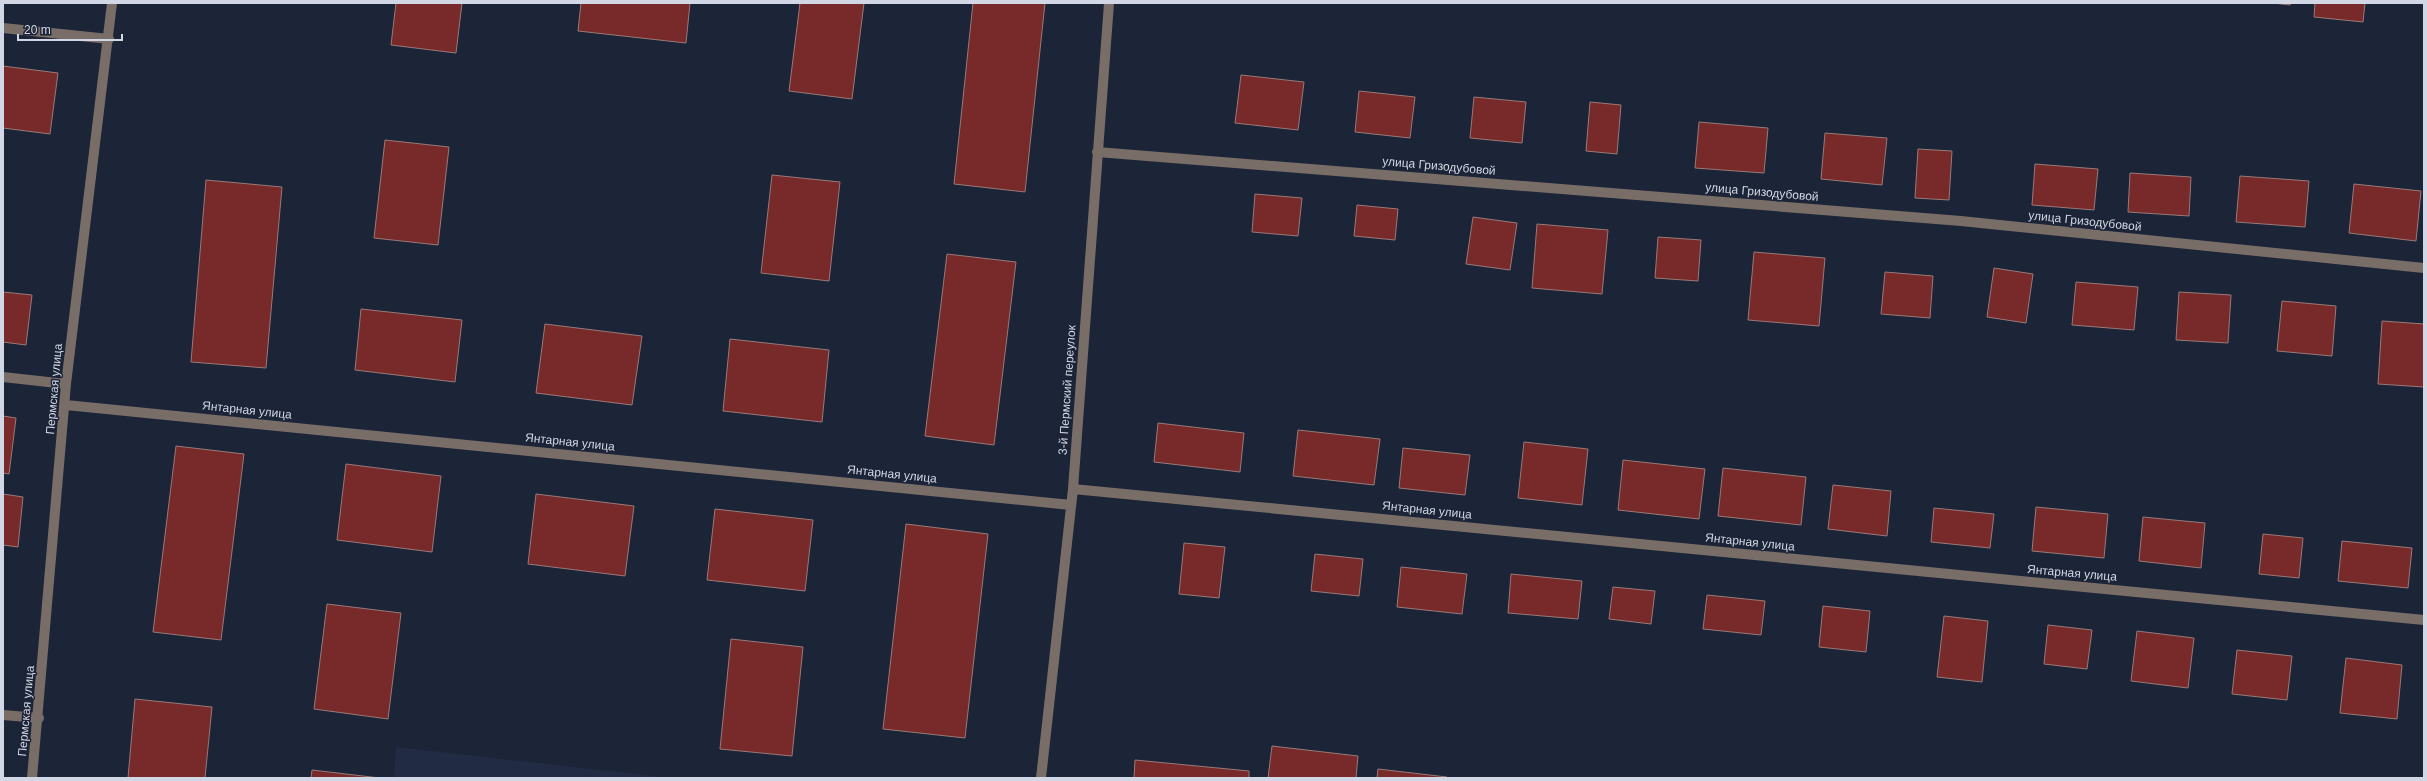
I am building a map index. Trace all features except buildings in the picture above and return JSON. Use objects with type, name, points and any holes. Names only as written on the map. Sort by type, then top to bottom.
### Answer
[{"type":"street","name":"Пермская улица","points":[[32,778],[39,718],[66,405],[66,384],[109,39],[112,3]]},
{"type":"street","name":"3-й Пермский переулок","points":[[1041,778],[1073,489],[1097,152],[1110,3]]},
{"type":"street","points":[[3,28],[109,39]]},
{"type":"street","name":"улица Гризодубовой","points":[[1097,152],[1953,220],[2424,268]]},
{"type":"street","points":[[3,377],[66,384]]},
{"type":"street","name":"Янтарная улица","points":[[66,405],[1071,505]]},
{"type":"street","name":"Янтарная улица","points":[[1073,489],[2424,620]]},
{"type":"street","points":[[3,715],[39,718]]},
{"type":"shaded area","points":[[396,747],[671,778],[394,778]]}]
